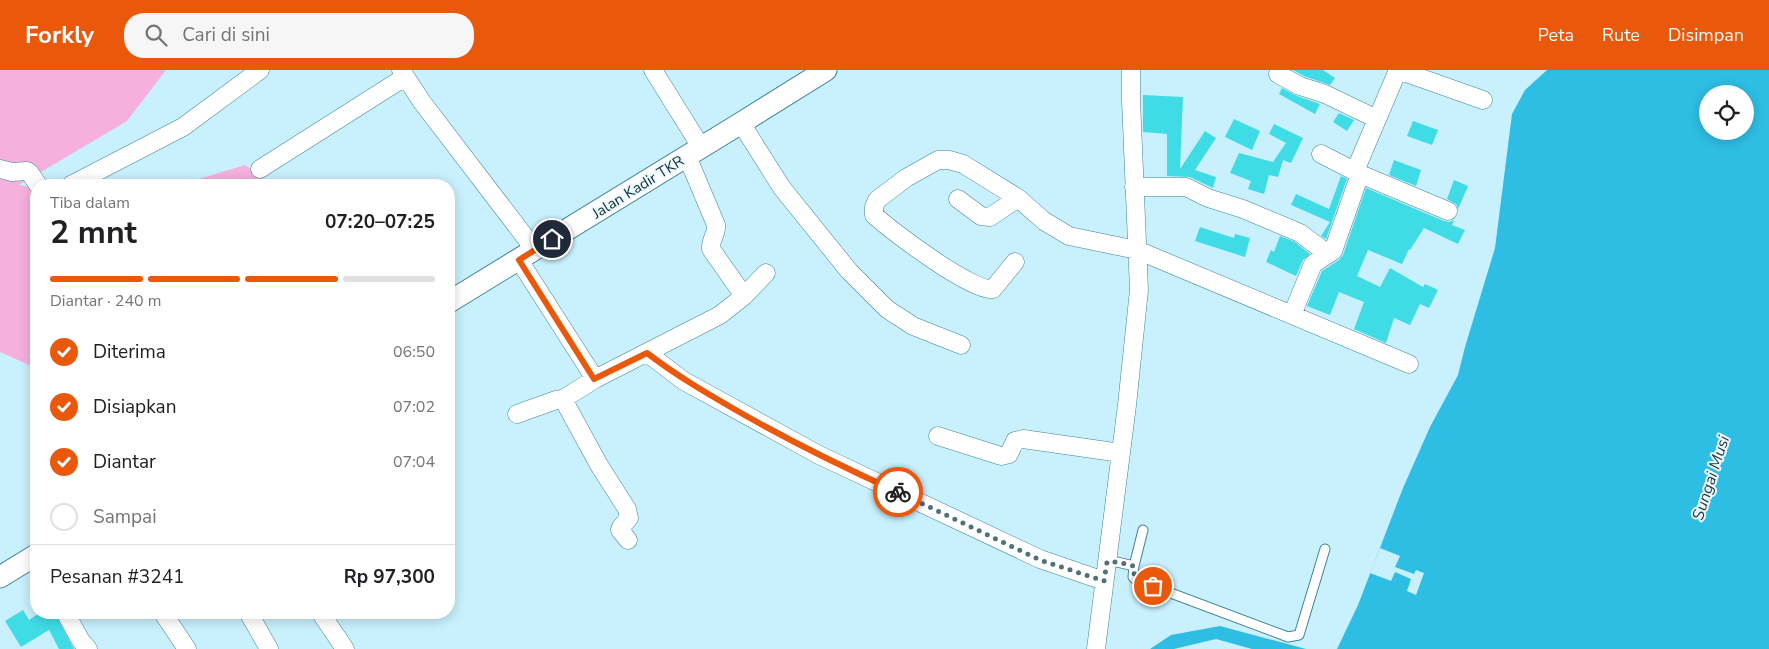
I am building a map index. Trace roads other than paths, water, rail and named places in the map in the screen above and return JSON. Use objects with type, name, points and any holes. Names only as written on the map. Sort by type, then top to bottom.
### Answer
[{"type":"street","points":[[83,179],[183,127],[260,70]]},
{"type":"street","points":[[653,70],[694,152],[716,226],[717,232],[710,242],[711,249],[744,296]]},
{"type":"street","name":"Jalan Kadir TKR","points":[[455,298],[826,70]]},
{"type":"street","points":[[1292,315],[1313,264],[1333,251],[1357,173],[1377,118],[1398,70],[1483,100]]},
{"type":"street","points":[[260,169],[403,73],[527,255],[594,379]]},
{"type":"street","points":[[1096,649],[1121,453],[1139,290],[1131,74]]},
{"type":"street","points":[[1278,74],[1300,86],[1315,89],[1377,118]]},
{"type":"street","points":[[741,124],[782,188],[848,271],[887,309],[913,326],[961,345]]},
{"type":"street","points":[[1321,154],[1357,173],[1448,211]]},
{"type":"street","points":[[1015,262],[993,289],[984,288],[940,265],[884,224],[874,215],[874,207],[877,200],[906,178],[938,160],[949,160],[963,164],[1018,198],[1044,221],[1069,236],[1137,250],[1409,364]]},
{"type":"street","points":[[0,169],[12,172],[27,171],[34,179]]},
{"type":"street","points":[[1134,187],[1186,187],[1208,198],[1243,209],[1300,233],[1328,254]]},
{"type":"street","points":[[958,199],[985,218],[990,217],[1018,198]]},
{"type":"street","points":[[517,414],[563,399],[594,379],[720,315],[744,296],[766,273]]},
{"type":"street","points":[[647,353],[684,380],[819,455],[1040,560],[1104,581]]},
{"type":"street","points":[[563,399],[627,509],[629,518],[620,530],[628,540]]},
{"type":"street","points":[[938,436],[1002,456],[1009,454],[1015,441],[1023,439],[1121,453]]},
{"type":"street","points":[[0,577],[30,561]]},
{"type":"street","points":[[69,619],[81,641],[88,649]]},
{"type":"street","points":[[167,619],[187,649]]},
{"type":"street","points":[[252,619],[269,649]]},
{"type":"street","points":[[325,619],[345,649]]},
{"type":"lane","points":[[1143,530],[1134,566],[1134,577],[1136,580],[1288,637],[1298,635],[1325,549]]},
{"type":"lane","points":[[1107,562],[1134,566]]},
{"type":"water","name":"Sungai Musi","points":[[1547,70],[1769,70],[1769,649],[1337,649],[1358,605],[1403,488],[1430,427],[1458,375],[1495,248],[1512,114],[1525,90]]},
{"type":"water","points":[[1220,626],[1306,649],[1252,649],[1216,639],[1174,649],[1150,649],[1171,635]]}]
